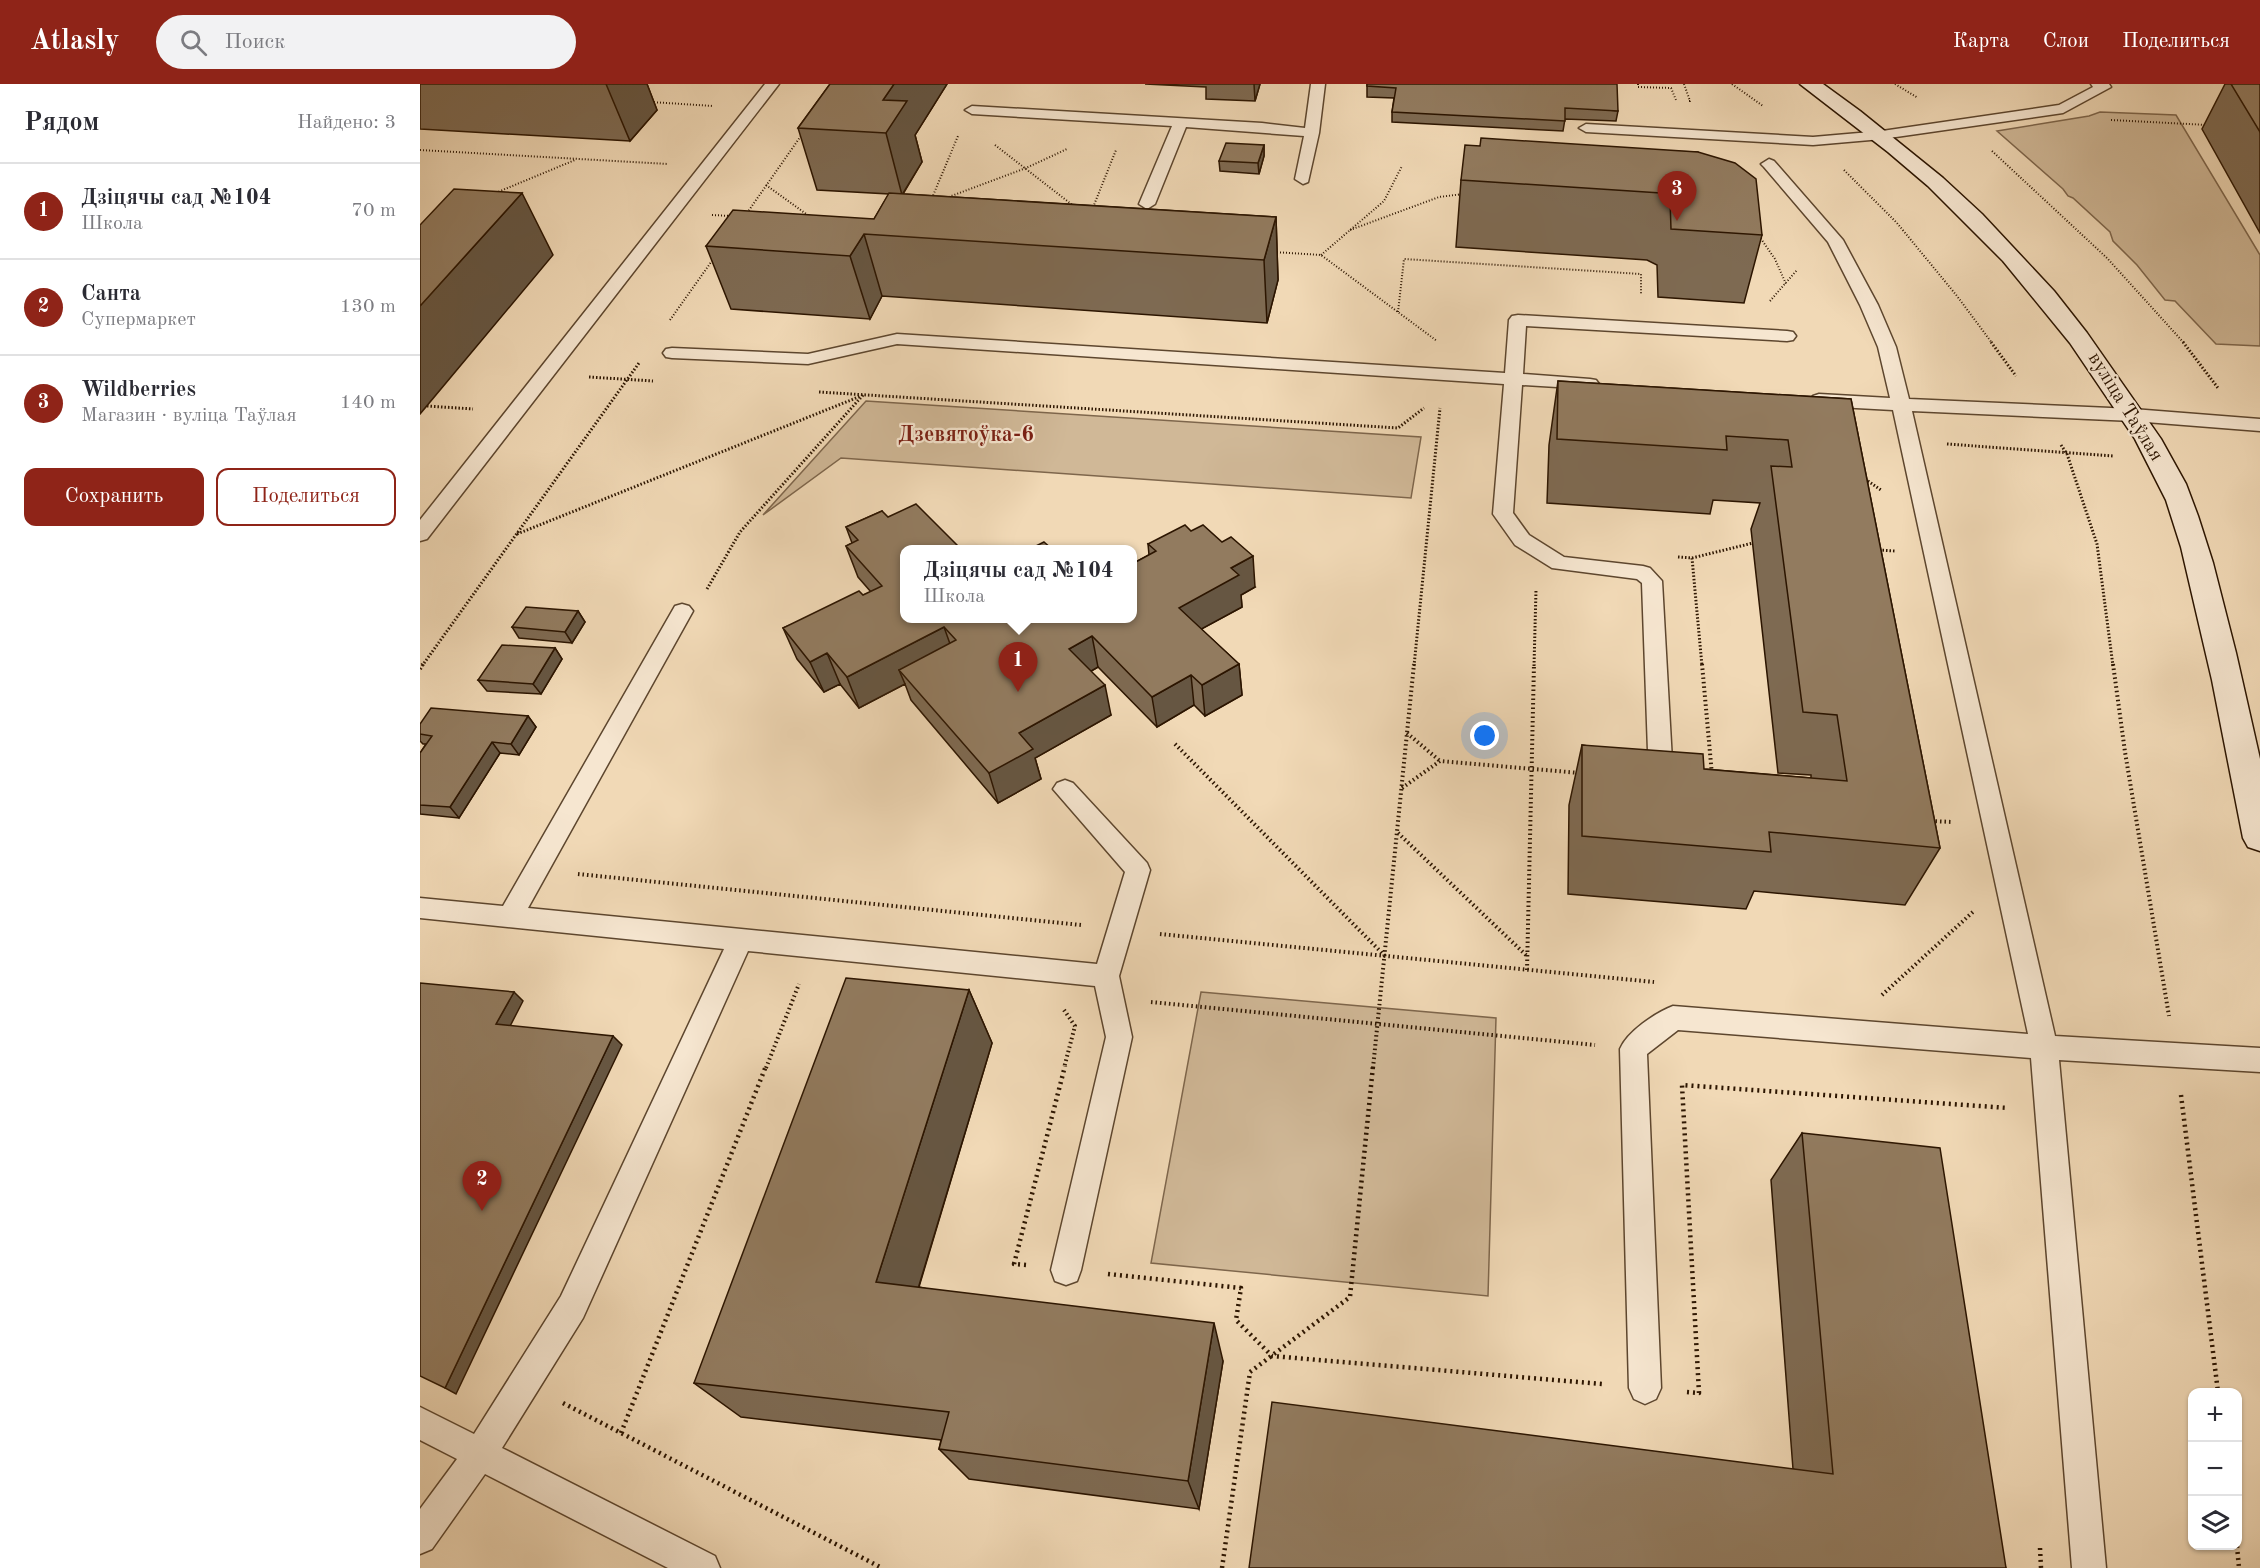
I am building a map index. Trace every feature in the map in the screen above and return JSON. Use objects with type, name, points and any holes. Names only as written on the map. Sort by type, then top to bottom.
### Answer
[{"type":"street","name":"вуліца Таўлая","points":[[1810,84],[1882,135],[1935,180],[1981,224],[2032,280],[2084,343],[2133,415],[2179,499],[2203,576],[2235,712],[2260,838]]},
{"type":"lane","points":[[420,534],[772,84]]},
{"type":"lane","points":[[1303,179],[1318,84]]},
{"type":"lane","points":[[1586,128],[1813,141],[1882,135],[2063,109],[2104,87],[2098,84]]},
{"type":"lane","points":[[972,110],[1262,127],[1312,133]]},
{"type":"lane","points":[[1147,204],[1181,122]]},
{"type":"lane","points":[[1768,164],[1835,240],[1869,305],[1887,347],[1910,441],[2044,1047],[2090,1568]]},
{"type":"lane","points":[[1662,779],[1652,581],[1643,573],[1559,563],[1522,540],[1503,514],[1518,320],[1787,336]]},
{"type":"lane","points":[[672,353],[808,359],[897,339],[1608,385]]},
{"type":"lane","points":[[1796,398],[2133,415],[2251,424]]},
{"type":"lane","points":[[510,917],[682,611]]},
{"type":"lane","points":[[1065,789],[1138,870],[1120,930],[1108,987],[1119,1037],[1066,1270]]},
{"type":"lane","points":[[420,908],[741,939],[1108,987]]},
{"type":"lane","points":[[420,1537],[480,1454],[573,1307],[741,939]]},
{"type":"lane","points":[[1645,1388],[1633,1049],[1673,1018],[2044,1047],[2260,1060]]},
{"type":"lane","points":[[420,1423],[703,1568]]},
{"type":"path","points":[[1638,84],[1638,87],[1671,88],[1676,100],[1690,101],[1684,84]]},
{"type":"path","points":[[1732,84],[1813,141],[1897,223],[1957,296],[2042,412],[2067,454],[2097,544],[2125,752],[2176,1055],[2218,1388]]},
{"type":"path","points":[[1895,84],[1960,125],[2028,181],[2129,280],[2251,424]]},
{"type":"path","points":[[642,102],[724,106]]},
{"type":"path","points":[[929,205],[972,110]]},
{"type":"path","points":[[1089,218],[1127,119]]},
{"type":"path","points":[[2108,119],[2213,126]]},
{"type":"path","points":[[964,124],[981,134],[1080,211]]},
{"type":"path","points":[[756,217],[744,217],[806,130]]},
{"type":"path","points":[[939,201],[1026,168],[1066,149]]},
{"type":"path","points":[[420,150],[677,165]]},
{"type":"path","points":[[493,194],[576,159]]},
{"type":"path","points":[[1321,255],[1384,201],[1402,166]]},
{"type":"path","points":[[766,185],[815,221],[803,220]]},
{"type":"path","points":[[1350,230],[1438,197],[1473,193]]},
{"type":"path","points":[[1752,232],[1760,236],[1775,259],[1786,284]]},
{"type":"path","points":[[1222,1568],[1250,1372],[1350,1297],[1440,410],[1449,349],[1321,255],[1274,252]]},
{"type":"path","points":[[665,328],[715,257]]},
{"type":"path","points":[[1398,312],[1404,259],[1641,274],[1641,294]]},
{"type":"path","points":[[1764,305],[1797,270]]},
{"type":"path","points":[[420,669],[641,360]]},
{"type":"path","points":[[627,379],[663,382]]},
{"type":"path","points":[[817,391],[1398,428],[1422,408],[1440,410]]},
{"type":"path","points":[[517,534],[864,394]]},
{"type":"path","points":[[705,593],[740,532],[864,394]]},
{"type":"path","points":[[428,406],[483,410]]},
{"type":"path","points":[[1910,441],[2067,454]]},
{"type":"path","points":[[1860,476],[1888,494]]},
{"type":"path","points":[[1669,556],[1692,558],[1753,543]]},
{"type":"path","points":[[1527,970],[1537,549]]},
{"type":"path","points":[[1876,550],[1897,551]]},
{"type":"path","points":[[1662,779],[1713,783],[1692,558]]},
{"type":"path","points":[[1407,733],[1440,761],[1590,774]]},
{"type":"path","points":[[1175,744],[1385,956]]},
{"type":"path","points":[[1402,788],[1440,761]]},
{"type":"path","points":[[1923,820],[1955,823]]},
{"type":"path","points":[[1397,832],[1528,956]]},
{"type":"path","points":[[575,873],[1658,983]]},
{"type":"path","points":[[1881,996],[1983,903]]},
{"type":"path","points":[[621,1434],[801,978]]},
{"type":"path","points":[[1064,1009],[1108,987],[1378,1023],[1633,1049],[1682,1085]]},
{"type":"path","points":[[1060,1001],[1075,1026],[1014,1264],[1241,1288],[1236,1320],[1272,1356]]},
{"type":"path","points":[[525,1384],[882,1568]]},
{"type":"path","points":[[2237,1550],[2239,1568]]},
{"type":"shaded area","points":[[2100,112],[2176,115],[2260,255],[2260,346],[2216,344],[2175,301],[2165,300],[2137,265],[2113,241],[2110,232],[1997,131],[2089,116]]},
{"type":"shaded area","points":[[866,401],[1421,437],[1411,498],[841,458],[763,515]]},
{"type":"shaded area","points":[[1201,992],[1496,1018],[1488,1296],[1151,1263]]},
{"type":"building","points":[[830,84],[894,84],[883,100],[907,101],[886,133],[798,128]]},
{"type":"building","points":[[1367,84],[1617,84],[1618,111],[1565,108],[1565,121],[1392,112],[1396,88],[1367,86]]},
{"type":"building","points":[[2231,84],[2260,84],[2260,132]]},
{"type":"building","points":[[1481,138],[1698,152],[1735,163],[1756,179],[1762,235],[1671,229],[1670,198],[1661,193],[1461,180],[1465,145],[1480,146]]},
{"type":"building","points":[[1226,143],[1264,145],[1258,163],[1219,161]]},
{"type":"building","points":[[454,189],[522,193],[420,306],[420,225]]},
{"type":"building","points":[[889,193],[1276,217],[1264,260],[864,234],[850,256],[706,246],[733,210],[874,219]]},
{"type":"building","points":[[1558,381],[1851,399],[1940,848],[1769,832],[1771,852],[1582,836],[1582,745],[1703,754],[1704,769],[1847,781],[1837,715],[1803,712],[1771,466],[1792,467],[1788,440],[1726,436],[1727,450],[1557,439]]},
{"type":"building","points":[[916,504],[957,545],[900,545],[900,623],[1137,623],[1137,561],[1156,551],[1148,544],[1185,525],[1191,531],[1203,525],[1222,542],[1231,537],[1253,556],[1231,568],[1239,575],[1179,608],[1239,664],[1202,685],[1191,675],[1152,697],[1092,636],[1069,649],[1105,685],[1019,733],[1033,749],[989,773],[899,670],[956,640],[944,627],[847,677],[827,653],[810,662],[783,628],[859,591],[863,595],[882,586],[846,546],[858,540],[846,527],[882,511],[888,517]]},
{"type":"building","points":[[526,607],[578,611],[565,632],[512,627]]},
{"type":"building","points":[[502,645],[555,648],[533,684],[478,680]]},
{"type":"building","points":[[431,708],[528,716],[511,744],[492,742],[450,807],[420,805],[420,753],[432,736],[420,734],[420,724]]},
{"type":"building","points":[[846,978],[969,990],[876,1282],[1214,1323],[1188,1481],[939,1449],[949,1412],[694,1383]]},
{"type":"building","points":[[420,983],[514,992],[496,1024],[613,1036],[445,1388],[420,1376]]},
{"type":"building","points":[[1802,1133],[1940,1148],[2006,1568],[1249,1568],[1272,1402],[1833,1474]]},
{"type":"place","name":"Wildberries","points":[[1677,221]]},
{"type":"place","name":"Дзіцячы сад №104","points":[[1018,692]]},
{"type":"place","name":"Санта","points":[[482,1211]]},
{"type":"district","name":"Дзевятоўка-6","points":[[966,435]]}]
